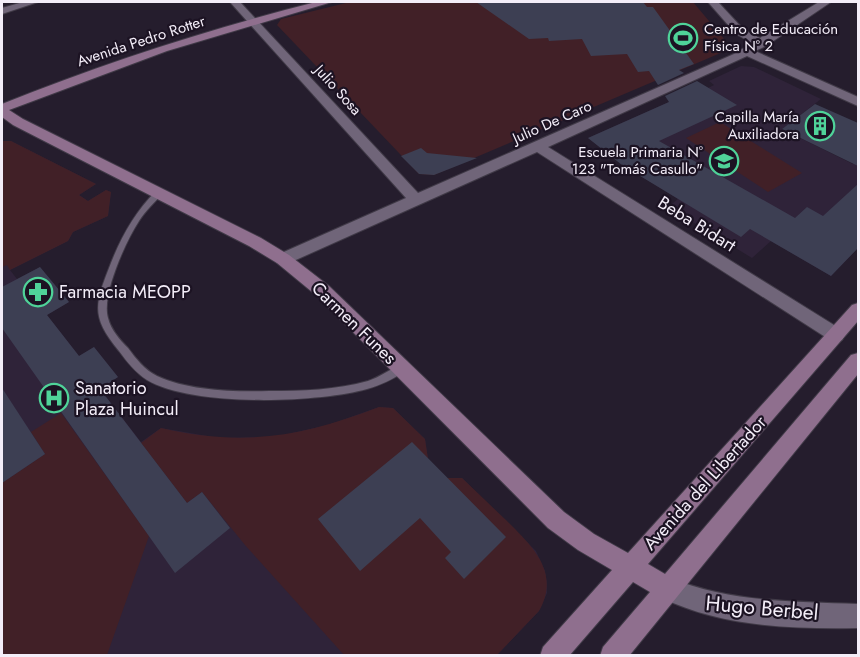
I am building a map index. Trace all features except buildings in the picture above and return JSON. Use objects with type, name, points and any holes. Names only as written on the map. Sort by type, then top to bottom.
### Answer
[{"type":"main road","name":"Avenida Pedro Rotter","points":[[2,110],[131,59],[295,2]]},
{"type":"main road","name":"Avenida Pedro Rotter","points":[[2,97],[105,58],[250,18],[327,2]]},
{"type":"main road","name":"Carmen Funes","points":[[2,110],[18,123],[242,235],[283,259],[322,291],[556,520],[586,542],[668,589]]},
{"type":"main road","name":"Avenida del Libertador","points":[[552,656],[858,310]]},
{"type":"main road","name":"Avenida del Libertador","points":[[612,656],[858,361]]},
{"type":"street","points":[[2,11],[33,2]]},
{"type":"street","name":"Julio Sosa","points":[[235,2],[416,200]]},
{"type":"street","points":[[713,2],[740,32],[762,44]]},
{"type":"street","name":"Julio De Caro","points":[[283,259],[747,52],[826,2]]},
{"type":"street","points":[[747,52],[858,102]]},
{"type":"street","name":"Beba Bidart","points":[[537,146],[836,335]]},
{"type":"street","name":"Hugo Berbel","points":[[668,589],[692,601],[723,608],[858,616]]},
{"type":"lane","points":[[159,193],[140,213],[123,242],[106,287],[102,309],[103,319],[113,337],[145,374],[170,386],[201,391],[288,394],[364,386],[401,369]]},
{"type":"shaded area","points":[[350,2],[693,2],[725,40],[723,52],[434,175],[419,174],[277,25],[281,19]]},
{"type":"shaded area","name":"Escuela Primaria N° 123 \"Tomás Casullo\"","points":[[741,66],[754,67],[821,99],[782,129],[853,164],[858,159],[858,248],[831,276],[771,241],[752,258],[668,207],[678,199],[623,165],[588,138],[705,86],[708,88],[714,85],[709,81]]},
{"type":"shaded area","points":[[720,122],[802,173],[768,192],[686,138]]},
{"type":"shaded area","name":"Sanatorio Plaza Huincul","points":[[2,141],[11,141],[96,184],[79,195],[88,201],[106,190],[111,192],[108,216],[73,232],[68,241],[10,270],[17,279],[40,267],[69,302],[47,315],[79,356],[94,347],[118,377],[100,389],[141,442],[161,428],[219,438],[274,437],[328,425],[379,407],[393,408],[425,439],[428,459],[447,478],[462,478],[536,551],[545,571],[547,583],[547,593],[539,611],[497,655],[2,656]]},
{"type":"shaded area","points":[[2,141],[11,141],[96,184],[79,195],[88,201],[106,190],[111,192],[108,216],[73,232],[68,241],[10,270],[7,265],[2,267]]},
{"type":"shaded area","points":[[379,407],[393,408],[425,439],[428,459],[447,478],[462,478],[525,540],[540,561],[547,584],[539,611],[497,655],[344,655],[245,545],[202,492],[187,503],[141,443],[161,428],[219,437],[272,436],[324,426]]},
{"type":"shaded area","points":[[61,413],[149,536],[107,655],[2,656],[2,483],[45,454],[31,432]]},
{"type":"place","name":"Centro de Educación Física N° 2","points":[[683,38]]},
{"type":"place","name":"Capilla María Auxiliadora","points":[[820,126]]},
{"type":"place","name":"Escuela Primaria N° 123 \"Tomás Casullo\"","points":[[724,161]]},
{"type":"place","name":"Farmacia MEOPP","points":[[38,292]]},
{"type":"place","name":"Sanatorio Plaza Huincul","points":[[54,398]]}]
